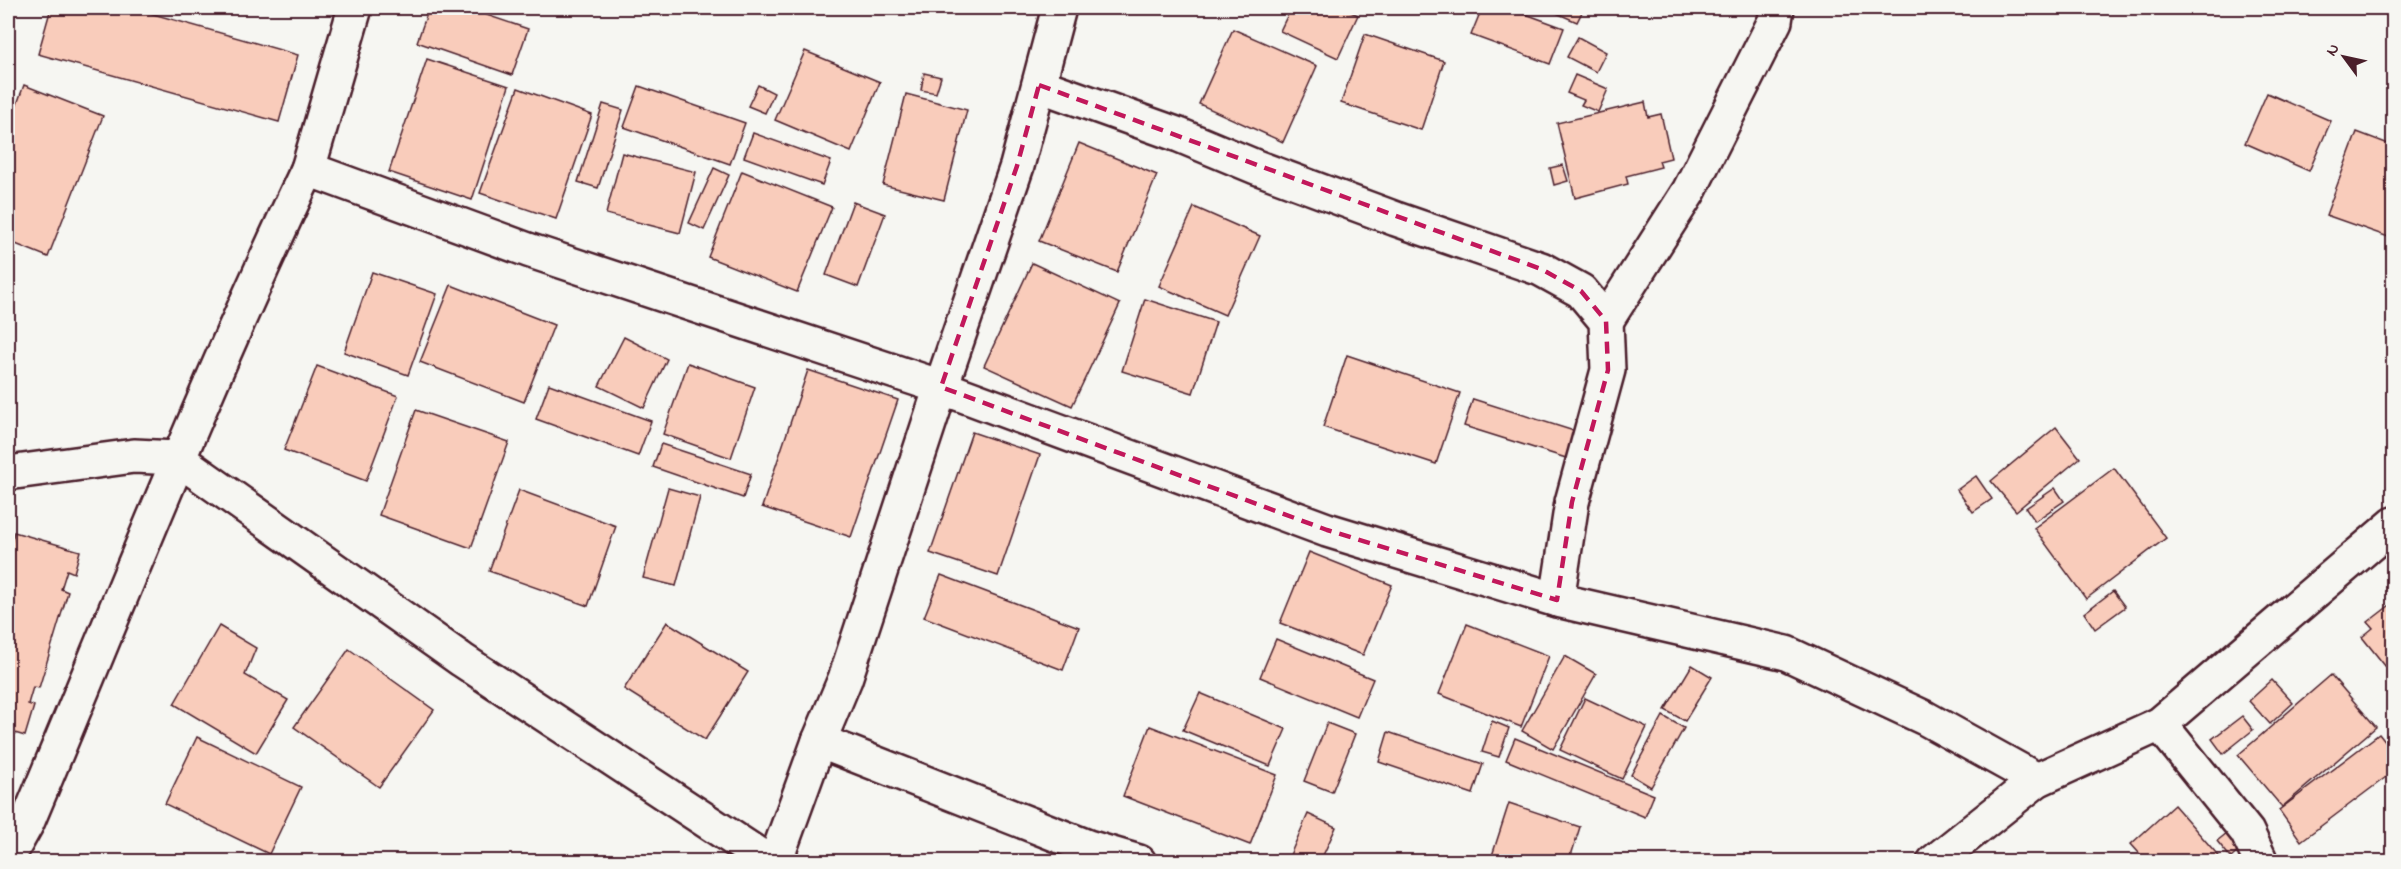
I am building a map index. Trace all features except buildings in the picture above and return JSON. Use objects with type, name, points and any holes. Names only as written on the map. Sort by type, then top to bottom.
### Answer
[{"type":"street","points":[[8,857],[27,823],[134,568],[177,458],[248,294],[308,168],[355,8]]},
{"type":"street","points":[[775,861],[819,741],[845,679],[941,387],[1017,166],[1059,8]]},
{"type":"street","points":[[1557,600],[1572,502],[1608,370],[1606,321],[1689,191],[1774,21],[1777,8]]},
{"type":"street","points":[[1039,85],[1080,102],[1179,135],[1256,167],[1385,215],[1540,268],[1581,291],[1606,321]]},
{"type":"street","points":[[308,168],[528,250],[941,387],[1327,530],[1557,600],[1786,653],[1925,718],[2037,780]]},
{"type":"street","points":[[8,473],[134,456],[177,458],[462,660],[769,861]]},
{"type":"street","points":[[1935,861],[2037,780],[2160,724],[2394,524]]},
{"type":"street","points":[[2160,724],[2247,832],[2261,861]]},
{"type":"street","points":[[819,741],[1088,847],[1139,861]]},
{"type":"highlighted area","points":[[1039,85],[1541,269],[1581,291],[1606,321],[1608,370],[1572,502],[1557,600],[1327,530],[941,387],[1017,166]]}]
